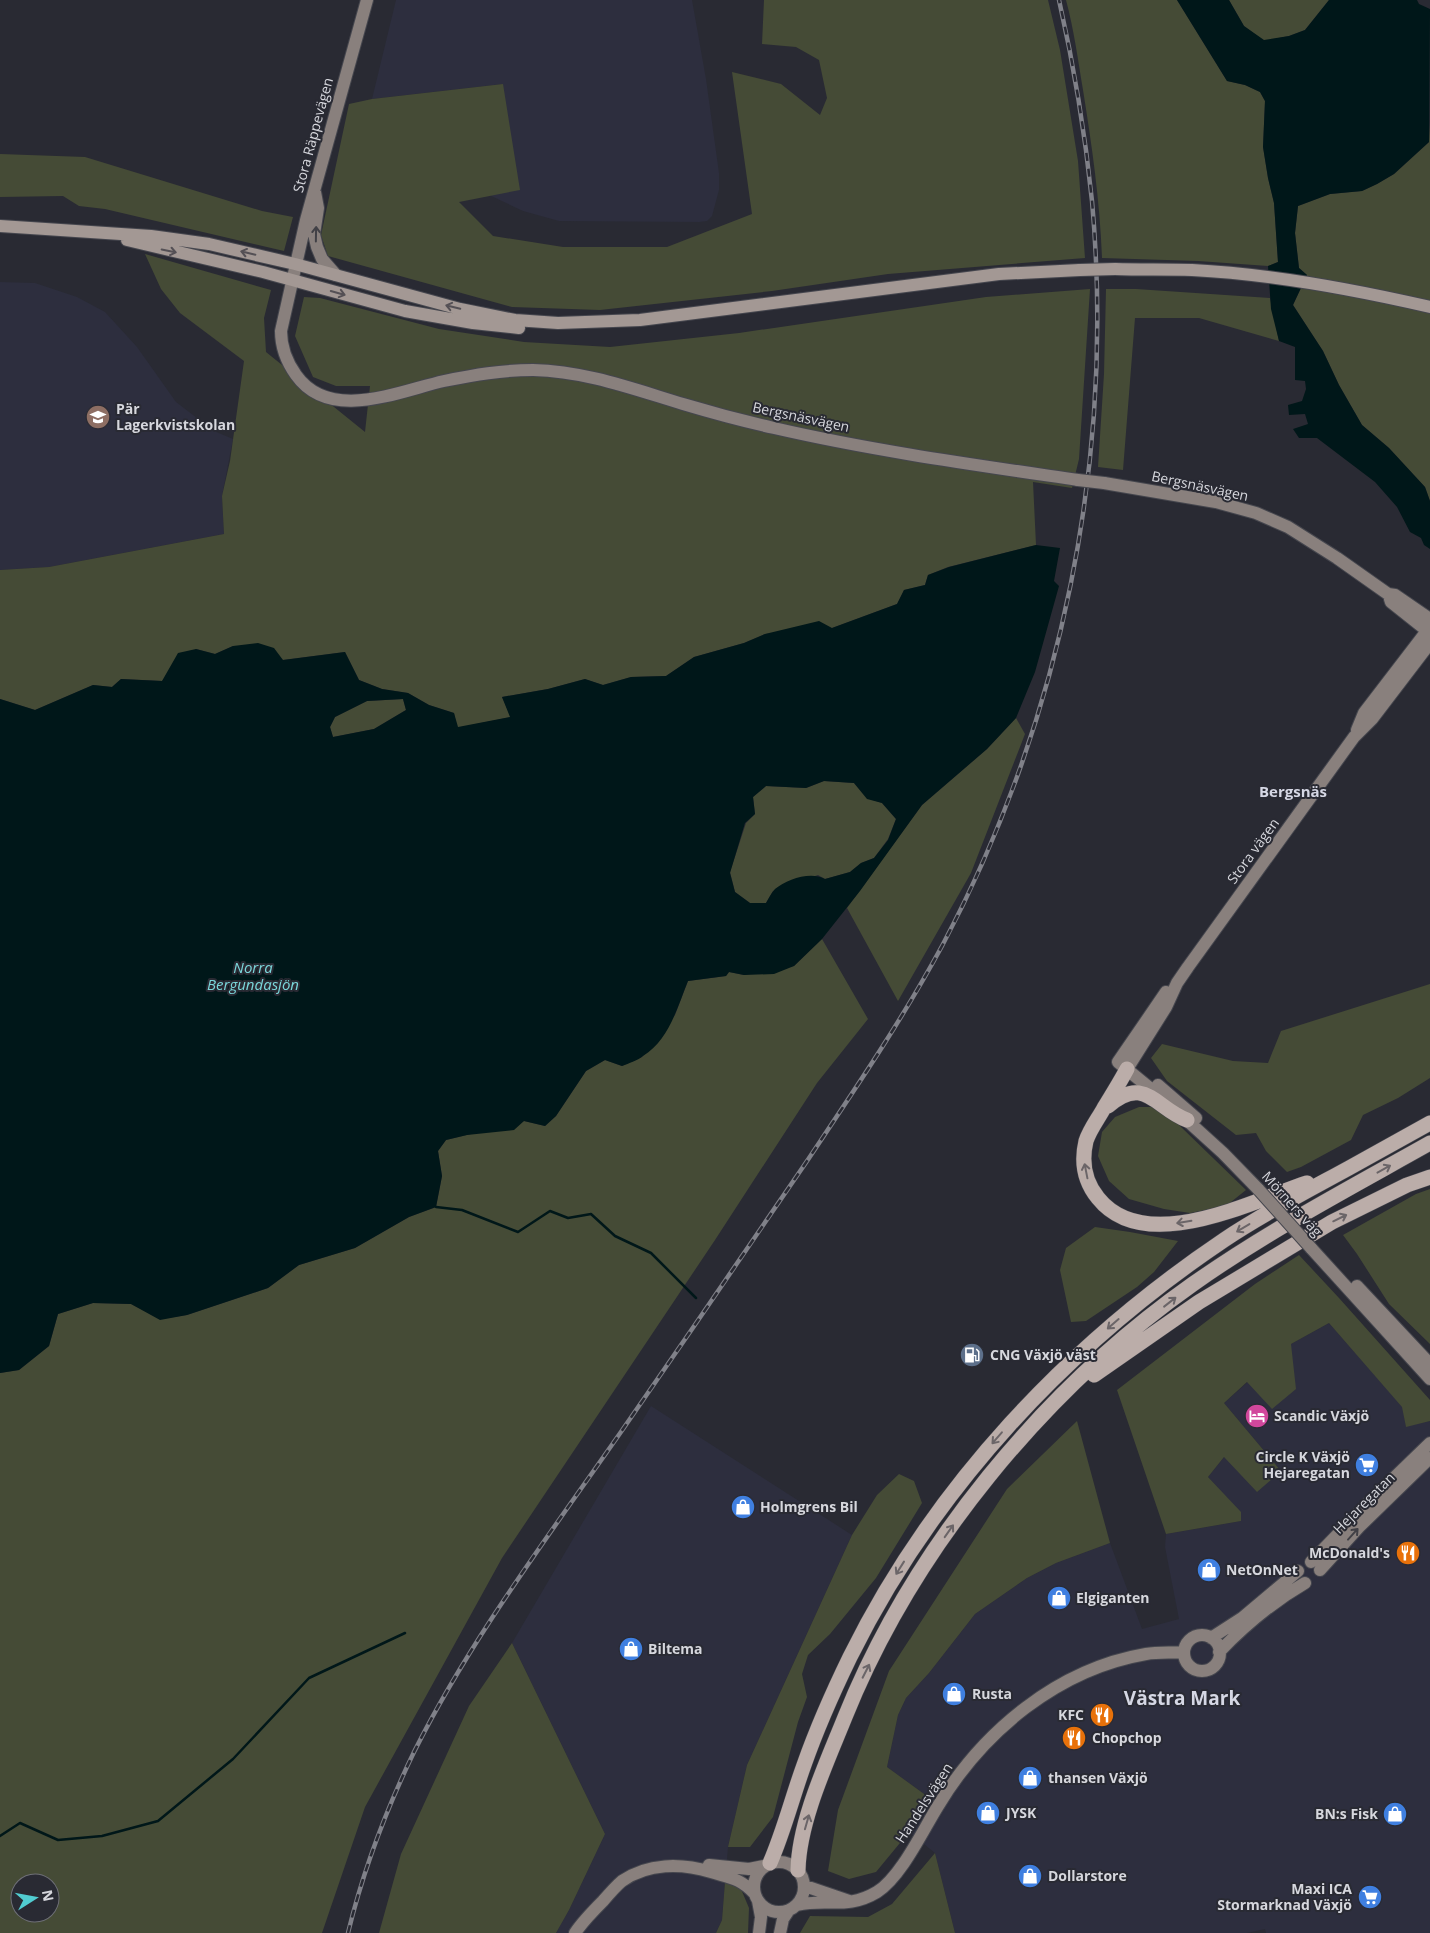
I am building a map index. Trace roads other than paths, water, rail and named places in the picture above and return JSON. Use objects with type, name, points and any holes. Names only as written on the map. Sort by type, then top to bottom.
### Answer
[{"type":"highway","points":[[1125,1062],[1103,1110],[1094,1124],[1087,1140],[1084,1155],[1086,1176],[1091,1189],[1105,1206],[1119,1216],[1140,1223],[1160,1225],[1208,1217],[1347,1170]]},
{"type":"highway","points":[[1103,1110],[1129,1093],[1141,1093],[1154,1098],[1179,1117],[1187,1120]]},
{"type":"highway","points":[[767,1865],[818,1727],[850,1656],[902,1566],[939,1511],[978,1461],[1036,1396],[1098,1336],[1142,1299],[1226,1238],[1322,1182],[1430,1123]]},
{"type":"highway","points":[[798,1870],[798,1854],[826,1764],[855,1692],[885,1631],[921,1571],[965,1507],[997,1466],[1050,1406],[1120,1341],[1191,1285],[1270,1234],[1430,1143]]},
{"type":"highway","points":[[1050,1406],[1207,1297],[1332,1222],[1407,1185],[1430,1177]]},
{"type":"main road","points":[[0,226],[152,236],[209,244],[295,264],[460,309],[496,317],[538,322],[579,323],[682,316],[999,274],[1080,274],[1192,270],[1306,286],[1356,290],[1430,307]]},
{"type":"main road","points":[[105,234],[152,247],[292,279],[377,303],[444,319],[495,326],[558,330],[608,329],[666,324],[966,285],[1080,274]]},
{"type":"main road","points":[[1306,286],[1430,314]]},
{"type":"street","name":"Stora Räppevägen","points":[[292,279],[314,187],[367,0]]},
{"type":"street","points":[[314,187],[318,208],[314,234],[315,241],[322,259],[336,275]]},
{"type":"street","name":"Bergsnäsvägen","points":[[292,279],[280,331],[284,354],[296,375],[307,387],[331,398],[359,401],[379,398],[441,382],[500,371],[551,371],[609,381],[703,410],[824,439],[1216,502],[1256,513],[1288,527],[1337,558],[1388,594],[1395,595],[1429,631]]},
{"type":"street","name":"Stora vägen","points":[[1125,1062],[1166,1007],[1177,983],[1354,737],[1372,719],[1429,631]]},
{"type":"street","name":"Mörners väg","points":[[1125,1062],[1262,1188]]},
{"type":"street","name":"Mörners väg","points":[[1125,1062],[1188,1110],[1233,1153],[1262,1188],[1428,1368],[1421,1376],[1430,1387]]},
{"type":"street","name":"Hejaregatan","points":[[1316,1566],[1370,1501],[1430,1443]]},
{"type":"street","name":"Hejaregatan","points":[[1316,1566],[1360,1527],[1428,1461]]},
{"type":"street","points":[[1211,1638],[1242,1618],[1298,1571],[1304,1563],[1316,1566],[1320,1575],[1317,1581],[1310,1584],[1304,1583],[1299,1578],[1298,1571]]},
{"type":"street","points":[[1219,1652],[1231,1639],[1264,1612],[1304,1583]]},
{"type":"street","points":[[1206,1636],[1211,1638],[1218,1646],[1219,1652],[1219,1657],[1213,1667],[1203,1671],[1197,1670],[1187,1663],[1184,1652],[1189,1641],[1194,1637],[1206,1636]]},
{"type":"street","name":"Handelsvägen","points":[[793,1908],[810,1902],[853,1903],[878,1892],[889,1882],[944,1796],[966,1766],[1001,1728],[1039,1698],[1075,1677],[1112,1663],[1147,1654],[1184,1652]]},
{"type":"street","points":[[702,1868],[710,1865],[749,1869],[782,1861],[798,1870],[803,1877],[804,1894],[783,1919],[780,1933]]},
{"type":"street","points":[[759,1933],[761,1918],[755,1879],[767,1865]]},
{"type":"street","points":[[575,1933],[582,1922],[622,1881],[636,1874],[659,1867],[702,1868],[739,1880],[770,1910],[780,1912],[793,1908]]},
{"type":"street","points":[[805,1886],[853,1903]]},
{"type":"water","points":[[1177,0],[1229,0],[1244,26],[1264,40],[1289,36],[1305,30],[1329,0],[1417,0],[1419,4],[1430,9],[1429,142],[1394,174],[1377,184],[1362,191],[1330,194],[1298,206],[1295,233],[1299,268],[1307,275],[1293,305],[1323,351],[1339,385],[1362,425],[1389,448],[1425,487],[1430,501],[1430,549],[1424,545],[1421,538],[1410,532],[1397,507],[1375,482],[1317,438],[1299,438],[1293,429],[1308,424],[1305,414],[1289,415],[1288,405],[1302,401],[1306,389],[1305,381],[1295,380],[1295,347],[1279,341],[1271,309],[1268,266],[1278,262],[1274,203],[1263,147],[1265,101],[1260,92],[1245,85],[1227,81]]},
{"type":"water","name":"Norra Bergundasjön","points":[[1036,545],[1060,548],[1054,581],[1059,586],[1035,672],[1016,718],[987,749],[922,805],[860,891],[822,939],[794,966],[774,974],[744,975],[729,972],[726,976],[688,981],[671,1023],[652,1049],[638,1059],[622,1066],[605,1060],[586,1071],[556,1116],[545,1126],[524,1121],[514,1130],[467,1135],[446,1140],[438,1151],[442,1176],[436,1207],[409,1217],[355,1248],[299,1265],[268,1288],[187,1315],[160,1320],[131,1304],[93,1303],[58,1314],[49,1346],[19,1370],[0,1373],[0,699],[35,710],[93,685],[112,687],[121,679],[162,681],[178,653],[196,649],[215,654],[233,646],[258,643],[274,648],[283,660],[345,652],[359,680],[382,689],[408,693],[429,705],[454,713],[458,727],[510,717],[502,697],[548,689],[585,679],[603,685],[631,677],[666,676],[694,657],[744,643],[765,634],[819,621],[832,628],[897,604],[904,590],[925,585],[928,575],[949,567]],"holes":[[[403,699],[406,710],[374,729],[333,737],[330,727],[335,717],[367,701]],[[824,781],[854,783],[867,799],[882,803],[896,819],[888,840],[874,858],[861,863],[850,872],[825,879],[813,876],[792,879],[775,889],[766,903],[750,903],[735,892],[730,873],[745,823],[755,814],[753,797],[766,786],[806,788]]]},
{"type":"waterway","points":[[436,1207],[462,1210],[518,1232],[550,1211],[568,1218],[591,1214],[615,1236],[651,1253],[696,1298]]},
{"type":"waterway","points":[[0,1836],[20,1823],[58,1840],[102,1836],[158,1821],[233,1759],[309,1678],[405,1633]]},
{"type":"railway","points":[[348,1933],[368,1864],[394,1796],[414,1752],[460,1668],[540,1547],[782,1197],[893,1029],[942,946],[984,860],[1019,770],[1048,678],[1071,585],[1086,490],[1095,394],[1097,297],[1092,201],[1070,50],[1059,0]]},
{"type":"place","name":"Pär Lagerkvistskolan","points":[[98,417]]},
{"type":"place","name":"CNG Växjö väst","points":[[972,1355]]},
{"type":"place","name":"Scandic Växjö","points":[[1257,1416]]},
{"type":"place","name":"Circle K Växjö Hejaregatan","points":[[1367,1465]]},
{"type":"place","name":"Holmgrens Bil","points":[[743,1507]]},
{"type":"place","name":"McDonald's","points":[[1408,1553]]},
{"type":"place","name":"NetOnNet","points":[[1209,1570]]},
{"type":"place","name":"Elgiganten","points":[[1059,1598]]},
{"type":"place","name":"Biltema","points":[[631,1649]]},
{"type":"place","name":"Rusta","points":[[954,1694]]},
{"type":"place","name":"KFC","points":[[1102,1715]]},
{"type":"place","name":"Chopchop","points":[[1074,1738]]},
{"type":"place","name":"thansen Växjö","points":[[1030,1778]]},
{"type":"place","name":"JYSK","points":[[988,1813]]},
{"type":"place","name":"BN:s Fisk","points":[[1395,1814]]},
{"type":"place","name":"Dollarstore","points":[[1030,1876]]},
{"type":"place","name":"Maxi ICA Stormarknad Växjö","points":[[1370,1897]]},
{"type":"district","name":"Bergsnäs","points":[[1293,792]]},
{"type":"district","name":"Västra Mark","points":[[1182,1698]]}]
